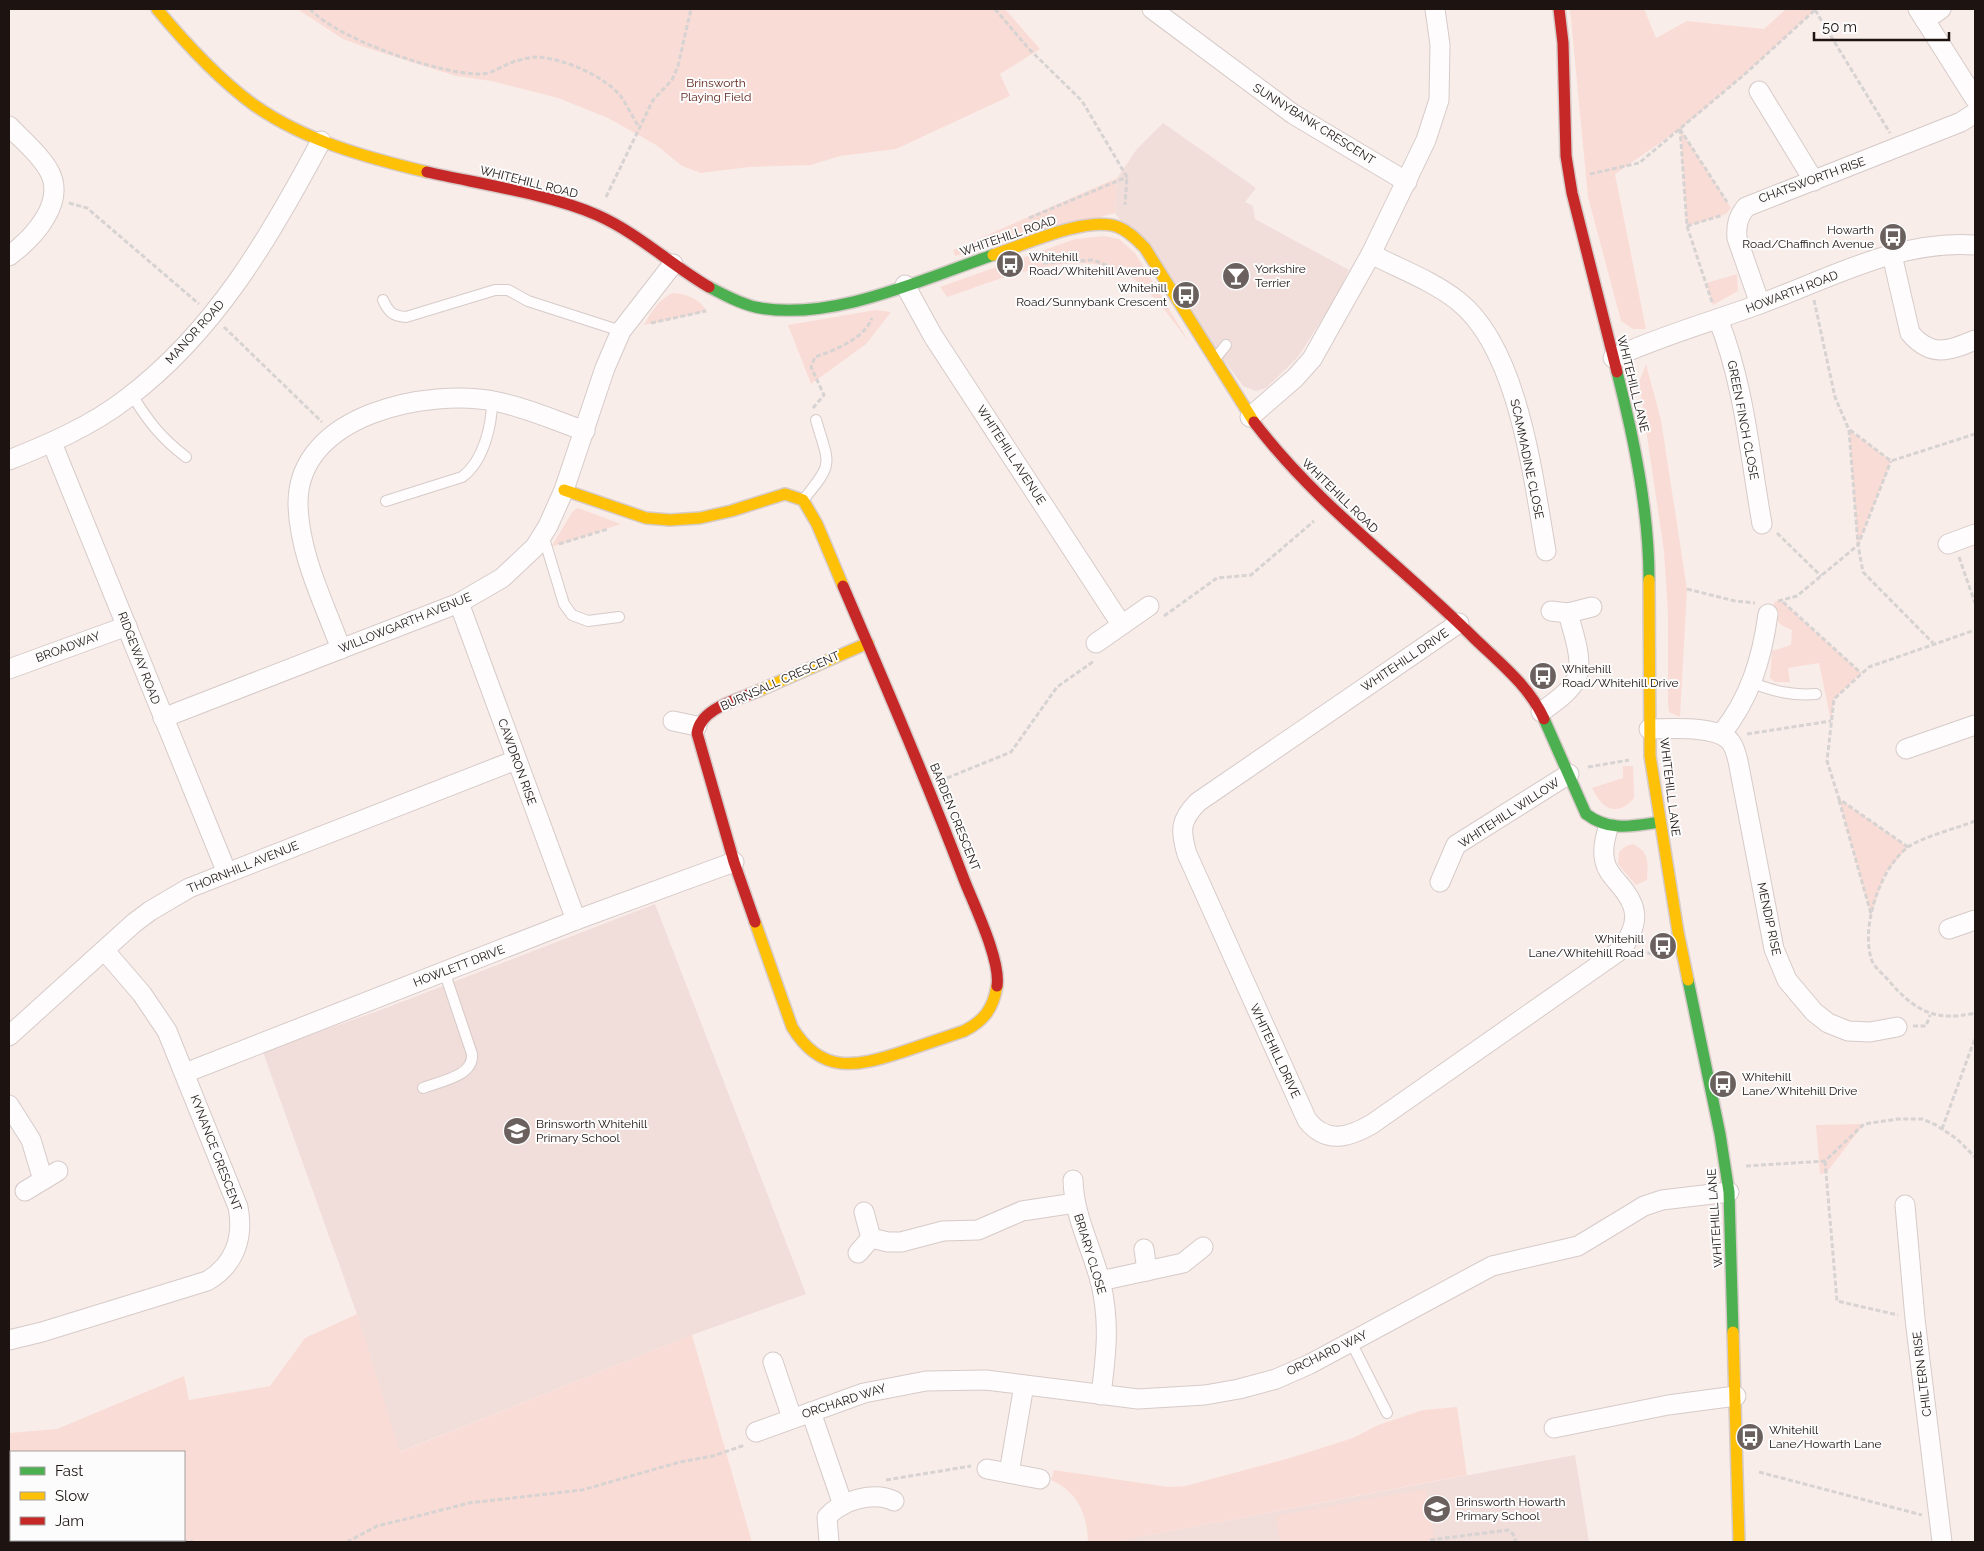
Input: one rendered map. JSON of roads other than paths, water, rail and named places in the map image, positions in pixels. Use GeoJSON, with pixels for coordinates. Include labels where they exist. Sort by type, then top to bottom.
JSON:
{"type":"FeatureCollection","features":[{"type":"Feature","properties":{"kind":"street","name":"WHITEHILL ROAD"},"geometry":{"type":"LineString","coordinates":[[157,9],[205,63],[230,86],[287,125],[321,141],[373,158],[560,202],[598,215],[625,230],[714,291],[736,302],[760,309],[785,311],[837,304],[905,285],[1082,225],[1124,223],[1166,273],[1214,360],[1272,446],[1330,507],[1459,623],[1520,683],[1541,712],[1586,814],[1597,823],[1608,828]]}},
{"type":"Feature","properties":{"kind":"street","name":"SUNNYBANK CRESCENT"},"geometry":{"type":"LineString","coordinates":[[1152,9],[1293,114],[1407,182]]}},
{"type":"Feature","properties":{"kind":"street"},"geometry":{"type":"LineString","coordinates":[[1250,416],[1295,378],[1312,359],[1322,330],[1371,254],[1430,132],[1439,100],[1440,45],[1435,9]]}},
{"type":"Feature","properties":{"kind":"street","name":"WHITEHILL LANE"},"geometry":{"type":"LineString","coordinates":[[1559,9],[1563,43],[1564,132],[1569,177],[1635,451],[1645,515],[1649,566],[1650,756],[1684,964],[1726,1167],[1729,1192],[1739,1542]]}},
{"type":"Feature","properties":{"kind":"street"},"geometry":{"type":"LineString","coordinates":[[1941,9],[1922,14],[1975,99]]}},
{"type":"Feature","properties":{"kind":"street"},"geometry":{"type":"LineString","coordinates":[[1760,90],[1814,181]]}},
{"type":"Feature","properties":{"kind":"street","name":"CHATSWORTH RISE"},"geometry":{"type":"LineString","coordinates":[[1760,304],[1737,238],[1735,212],[1755,201],[1814,181],[1961,122],[1975,113]]}},
{"type":"Feature","properties":{"kind":"street"},"geometry":{"type":"LineString","coordinates":[[9,126],[39,156],[49,171],[52,183],[52,198],[45,219],[35,234],[9,256]]}},
{"type":"Feature","properties":{"kind":"street","name":"MANOR ROAD"},"geometry":{"type":"LineString","coordinates":[[9,460],[52,443],[90,422],[132,395],[174,357],[212,316],[245,273],[288,204],[321,141]]}},
{"type":"Feature","properties":{"kind":"street","name":"HOWARTH ROAD"},"geometry":{"type":"LineString","coordinates":[[1613,358],[1640,346],[1892,256],[1939,246],[1975,245]]}},
{"type":"Feature","properties":{"kind":"street","name":"SCAMMADINE CLOSE"},"geometry":{"type":"LineString","coordinates":[[1371,254],[1443,290],[1472,315],[1485,331],[1504,369],[1514,399],[1526,445],[1546,551]]}},
{"type":"Feature","properties":{"kind":"street"},"geometry":{"type":"LineString","coordinates":[[1892,256],[1910,333],[1917,341],[1926,347],[1951,350],[1975,340]]}},
{"type":"Feature","properties":{"kind":"street","name":"WILLOWGARTH AVENUE"},"geometry":{"type":"LineString","coordinates":[[162,718],[459,603],[502,578],[531,551],[545,542],[605,368],[622,331],[673,264]]}},
{"type":"Feature","properties":{"kind":"street","name":"WHITEHILL AVENUE"},"geometry":{"type":"LineString","coordinates":[[905,285],[934,336],[1121,624]]}},
{"type":"Feature","properties":{"kind":"street","name":"GREEN FINCH CLOSE"},"geometry":{"type":"LineString","coordinates":[[1718,319],[1728,344],[1762,524]]}},
{"type":"Feature","properties":{"kind":"street"},"geometry":{"type":"LineString","coordinates":[[341,649],[305,547],[298,503],[302,476],[311,457],[334,434],[372,413],[399,406],[465,398],[492,401],[523,409],[584,431]]}},
{"type":"Feature","properties":{"kind":"street","name":"RIDGEWAY ROAD"},"geometry":{"type":"LineString","coordinates":[[52,443],[226,873]]}},
{"type":"Feature","properties":{"kind":"street"},"geometry":{"type":"LineString","coordinates":[[564,490],[646,518],[670,520],[700,518],[724,513],[785,494],[803,500]]}},
{"type":"Feature","properties":{"kind":"street","name":"BARDEN CRESCENT"},"geometry":{"type":"LineString","coordinates":[[734,862],[792,1027],[801,1042],[816,1055],[833,1063],[852,1065],[870,1063],[978,1024],[989,1012],[995,997],[998,980],[996,964],[928,786],[817,524],[803,500]]}},
{"type":"Feature","properties":{"kind":"street"},"geometry":{"type":"LineString","coordinates":[[1951,543],[1975,534]]}},
{"type":"Feature","properties":{"kind":"street","name":"CAWDRON RISE"},"geometry":{"type":"LineString","coordinates":[[459,603],[576,920]]}},
{"type":"Feature","properties":{"kind":"street"},"geometry":{"type":"LineString","coordinates":[[1649,729],[1679,729],[1726,738],[1731,722],[1752,683],[1759,665],[1770,605]]}},
{"type":"Feature","properties":{"kind":"street"},"geometry":{"type":"LineString","coordinates":[[1096,643],[1149,606]]}},
{"type":"Feature","properties":{"kind":"street"},"geometry":{"type":"LineString","coordinates":[[1541,712],[1574,684],[1578,673],[1578,661],[1560,612],[1592,606]]}},
{"type":"Feature","properties":{"kind":"street","name":"WHITEHILL DRIVE"},"geometry":{"type":"LineString","coordinates":[[1459,623],[1198,802],[1187,813],[1183,822],[1182,836],[1186,854],[1306,1120],[1315,1130],[1326,1135],[1355,1134],[1622,949],[1631,935],[1635,911],[1630,897],[1610,873],[1605,863],[1603,852],[1608,828]]}},
{"type":"Feature","properties":{"kind":"street","name":"BROADWAY"},"geometry":{"type":"LineString","coordinates":[[9,669],[127,626]]}},
{"type":"Feature","properties":{"kind":"street","name":"BURNSALL CRESCENT"},"geometry":{"type":"LineString","coordinates":[[697,726],[702,718],[714,710],[868,643]]}},
{"type":"Feature","properties":{"kind":"street"},"geometry":{"type":"LineString","coordinates":[[673,720],[697,726],[699,748],[734,862]]}},
{"type":"Feature","properties":{"kind":"street"},"geometry":{"type":"LineString","coordinates":[[1906,749],[1975,725]]}},
{"type":"Feature","properties":{"kind":"street","name":"MENDIP RISE"},"geometry":{"type":"LineString","coordinates":[[1726,738],[1738,761],[1774,948],[1787,980],[1814,1012],[1828,1023],[1848,1031],[1870,1032],[1897,1027]]}},
{"type":"Feature","properties":{"kind":"street","name":"THORNHILL AVENUE"},"geometry":{"type":"LineString","coordinates":[[9,1036],[134,924],[170,898],[226,873],[516,760]]}},
{"type":"Feature","properties":{"kind":"street","name":"WHITEHILL WILLOW"},"geometry":{"type":"LineString","coordinates":[[1440,882],[1456,845],[1569,774]]}},
{"type":"Feature","properties":{"kind":"street"},"geometry":{"type":"LineString","coordinates":[[1608,828],[1660,822]]}},
{"type":"Feature","properties":{"kind":"street","name":"HOWLETT DRIVE"},"geometry":{"type":"LineString","coordinates":[[185,1073],[576,920],[734,862]]}},
{"type":"Feature","properties":{"kind":"street"},"geometry":{"type":"LineString","coordinates":[[1949,929],[1975,920]]}},
{"type":"Feature","properties":{"kind":"street","name":"KYNANCE CRESCENT"},"geometry":{"type":"LineString","coordinates":[[9,1340],[42,1332],[207,1281],[225,1268],[237,1247],[240,1234],[238,1207],[167,1030],[156,1012],[105,951]]}},
{"type":"Feature","properties":{"kind":"street"},"geometry":{"type":"LineString","coordinates":[[9,1105],[51,1176],[25,1191]]}},
{"type":"Feature","properties":{"kind":"street","name":"BRIARY CLOSE"},"geometry":{"type":"LineString","coordinates":[[1073,1180],[1075,1203],[1100,1282],[1108,1330],[1101,1395]]}},
{"type":"Feature","properties":{"kind":"street","name":"ORCHARD WAY"},"geometry":{"type":"LineString","coordinates":[[756,1432],[864,1393],[926,1381],[986,1380],[1138,1399],[1205,1395],[1240,1388],[1276,1379],[1310,1364],[1492,1266],[1578,1246],[1644,1206],[1662,1200],[1729,1192]]}},
{"type":"Feature","properties":{"kind":"street","name":"BRIARY CLOSE"},"geometry":{"type":"LineString","coordinates":[[871,1238],[888,1242],[901,1242],[943,1231],[978,1230],[1022,1211],[1075,1203]]}},
{"type":"Feature","properties":{"kind":"street","name":"CHILTERN RISE"},"geometry":{"type":"LineString","coordinates":[[1905,1205],[1915,1320],[1942,1542]]}},
{"type":"Feature","properties":{"kind":"street"},"geometry":{"type":"LineString","coordinates":[[858,1252],[871,1238],[864,1212]]}},
{"type":"Feature","properties":{"kind":"street"},"geometry":{"type":"LineString","coordinates":[[1100,1282],[1183,1263],[1203,1247]]}},
{"type":"Feature","properties":{"kind":"street"},"geometry":{"type":"LineString","coordinates":[[1144,1249],[1147,1271]]}},
{"type":"Feature","properties":{"kind":"street"},"geometry":{"type":"LineString","coordinates":[[773,1362],[792,1418]]}},
{"type":"Feature","properties":{"kind":"street"},"geometry":{"type":"LineString","coordinates":[[1009,1473],[1024,1385]]}},
{"type":"Feature","properties":{"kind":"street"},"geometry":{"type":"LineString","coordinates":[[1554,1428],[1668,1405],[1736,1396]]}},
{"type":"Feature","properties":{"kind":"street"},"geometry":{"type":"LineString","coordinates":[[811,1412],[843,1505]]}},
{"type":"Feature","properties":{"kind":"street"},"geometry":{"type":"LineString","coordinates":[[987,1469],[1040,1479]]}},
{"type":"Feature","properties":{"kind":"street"},"geometry":{"type":"LineString","coordinates":[[828,1542],[828,1517],[833,1510],[873,1496],[886,1496],[894,1501]]}},
{"type":"Feature","properties":{"kind":"lane"},"geometry":{"type":"LineString","coordinates":[[383,300],[388,311],[394,316],[406,317],[495,290],[508,290],[528,301],[622,331]]}},
{"type":"Feature","properties":{"kind":"lane"},"geometry":{"type":"LineString","coordinates":[[1214,360],[1226,345]]}},
{"type":"Feature","properties":{"kind":"lane"},"geometry":{"type":"LineString","coordinates":[[132,395],[150,424],[164,440],[186,457]]}},
{"type":"Feature","properties":{"kind":"lane"},"geometry":{"type":"LineString","coordinates":[[386,501],[462,478],[470,472],[489,429],[492,401]]}},
{"type":"Feature","properties":{"kind":"lane"},"geometry":{"type":"LineString","coordinates":[[803,500],[826,470],[827,460],[816,420]]}},
{"type":"Feature","properties":{"kind":"lane"},"geometry":{"type":"LineString","coordinates":[[545,542],[564,604],[572,615],[588,621],[619,617]]}},
{"type":"Feature","properties":{"kind":"lane"},"geometry":{"type":"LineString","coordinates":[[1752,683],[1795,696],[1816,694]]}},
{"type":"Feature","properties":{"kind":"lane"},"geometry":{"type":"LineString","coordinates":[[423,1088],[468,1071],[473,1062],[444,971]]}},
{"type":"Feature","properties":{"kind":"lane"},"geometry":{"type":"LineString","coordinates":[[1351,1342],[1387,1413]]}},
{"type":"Feature","properties":{"kind":"place","name":"Howarth Road/Chaffinch Avenue"},"geometry":{"type":"Point","coordinates":[1893,237]}},
{"type":"Feature","properties":{"kind":"place","name":"Whitehill Road/Whitehill Avenue"},"geometry":{"type":"Point","coordinates":[1010,264]}},
{"type":"Feature","properties":{"kind":"place","name":"Yorkshire Terrier"},"geometry":{"type":"Point","coordinates":[1236,276]}},
{"type":"Feature","properties":{"kind":"place","name":"Whitehill Road/Sunnybank Crescent"},"geometry":{"type":"Point","coordinates":[1186,295]}},
{"type":"Feature","properties":{"kind":"place","name":"Whitehill Road/Whitehill Drive"},"geometry":{"type":"Point","coordinates":[1543,676]}},
{"type":"Feature","properties":{"kind":"place","name":"Whitehill Lane/Whitehill Road"},"geometry":{"type":"Point","coordinates":[1663,946]}},
{"type":"Feature","properties":{"kind":"place","name":"Whitehill Lane/Whitehill Drive"},"geometry":{"type":"Point","coordinates":[1723,1084]}},
{"type":"Feature","properties":{"kind":"place","name":"Brinsworth Whitehill Primary School"},"geometry":{"type":"Point","coordinates":[517,1131]}},
{"type":"Feature","properties":{"kind":"place","name":"Whitehill Lane/Howarth Lane"},"geometry":{"type":"Point","coordinates":[1750,1437]}},
{"type":"Feature","properties":{"kind":"place","name":"Brinsworth Howarth Primary School"},"geometry":{"type":"Point","coordinates":[1437,1509]}},
{"type":"Feature","properties":{"kind":"park label","name":"Brinsworth Playing Field"},"geometry":{"type":"Point","coordinates":[716,90]}}]}
